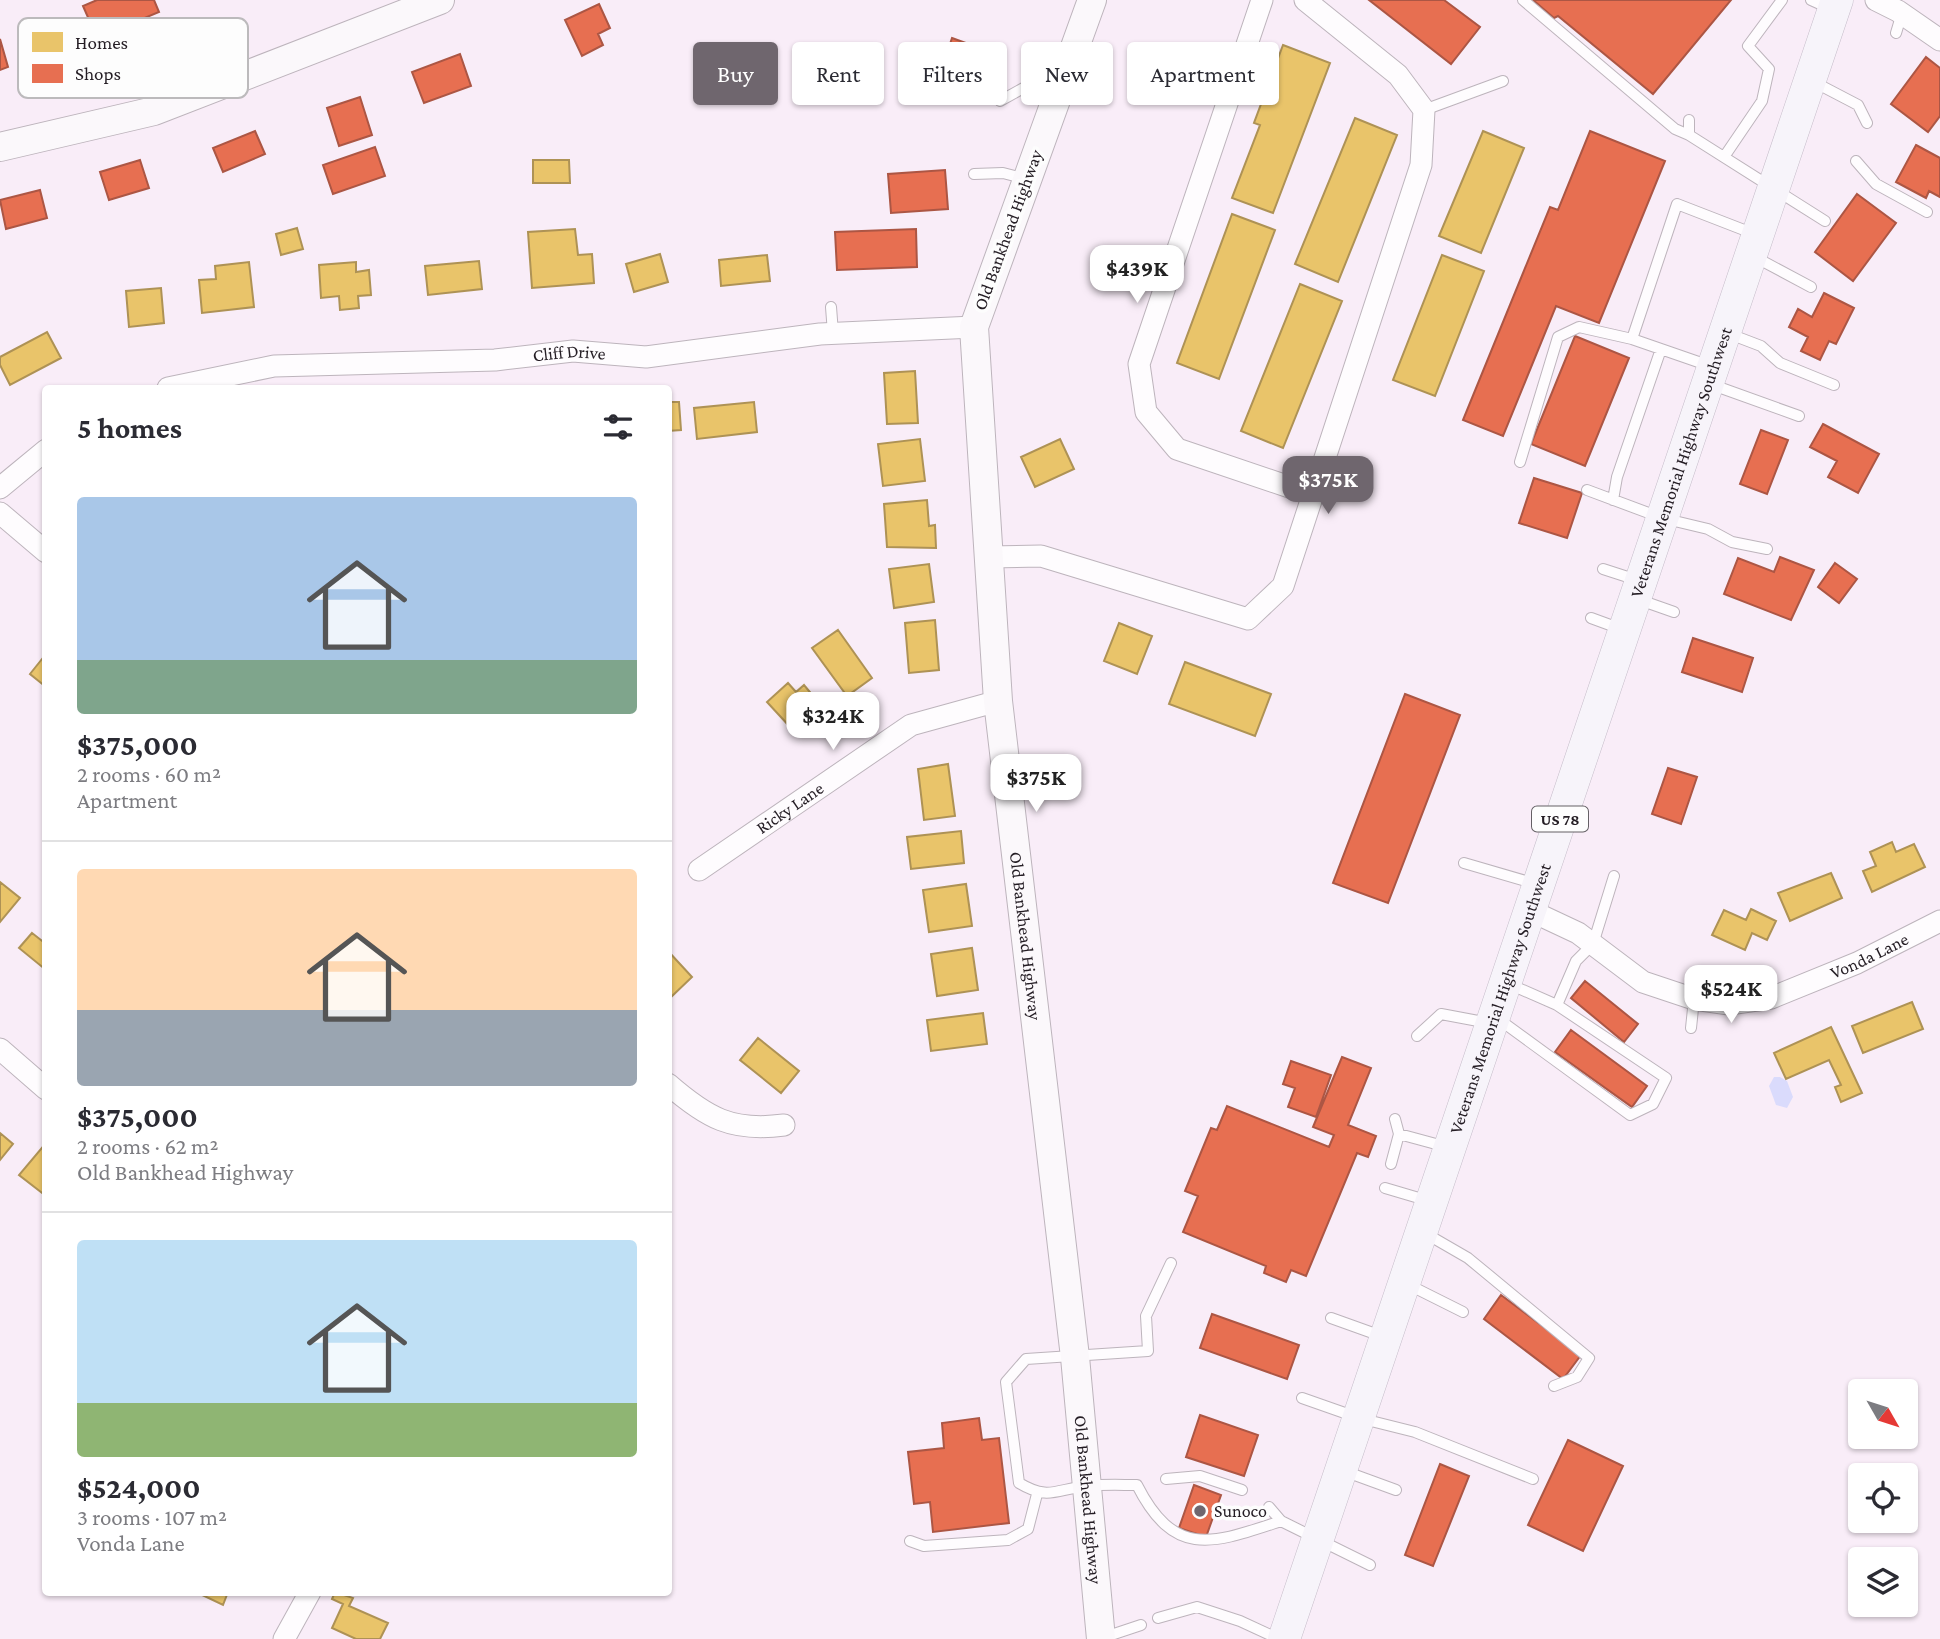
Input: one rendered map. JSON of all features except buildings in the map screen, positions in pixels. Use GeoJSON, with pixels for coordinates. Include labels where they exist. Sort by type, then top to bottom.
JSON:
{"type":"FeatureCollection","features":[{"type":"Feature","properties":{"kind":"main road","name":"Veterans Memorial Highway Southwest"},"geometry":{"type":"LineString","coordinates":[[1284,1639],[1810,80],[1827,3]]}},
{"type":"Feature","properties":{"kind":"street"},"geometry":{"type":"LineString","coordinates":[[248,75],[440,0]]}},
{"type":"Feature","properties":{"kind":"street","name":"Old Bankhead Highway"},"geometry":{"type":"LineString","coordinates":[[1077,42],[1092,0]]}},
{"type":"Feature","properties":{"kind":"street"},"geometry":{"type":"LineString","coordinates":[[1262,0],[1139,364],[1146,412],[1177,449],[1313,495]]}},
{"type":"Feature","properties":{"kind":"street"},"geometry":{"type":"LineString","coordinates":[[988,557],[1041,556],[1248,619],[1283,586],[1421,165],[1423,110],[1398,75],[1305,0]]}},
{"type":"Feature","properties":{"kind":"street"},"geometry":{"type":"LineString","coordinates":[[1876,0],[1899,23],[1940,40]]}},
{"type":"Feature","properties":{"kind":"street"},"geometry":{"type":"LineString","coordinates":[[0,147],[154,111],[187,98]]}},
{"type":"Feature","properties":{"kind":"street","name":"Old Bankhead Highway"},"geometry":{"type":"LineString","coordinates":[[1054,105],[974,327],[998,701],[1075,1357],[1100,1639]]}},
{"type":"Feature","properties":{"kind":"street","name":"Cliff Drive"},"geometry":{"type":"LineString","coordinates":[[182,385],[274,366],[495,360],[573,351],[646,357],[833,333],[974,327]]}},
{"type":"Feature","properties":{"kind":"street"},"geometry":{"type":"LineString","coordinates":[[0,488],[42,453]]}},
{"type":"Feature","properties":{"kind":"street"},"geometry":{"type":"LineString","coordinates":[[0,513],[42,549]]}},
{"type":"Feature","properties":{"kind":"street","name":"Ricky Lane"},"geometry":{"type":"LineString","coordinates":[[699,870],[911,725],[998,701]]}},
{"type":"Feature","properties":{"kind":"street","name":"Vonda Lane"},"geometry":{"type":"LineString","coordinates":[[1534,897],[1643,982],[1694,999],[1729,1004],[1771,998],[1857,963],[1940,920]]}},
{"type":"Feature","properties":{"kind":"street"},"geometry":{"type":"LineString","coordinates":[[0,1049],[42,1086]]}},
{"type":"Feature","properties":{"kind":"street"},"geometry":{"type":"LineString","coordinates":[[672,1088],[696,1109],[731,1125],[755,1129],[784,1125]]}},
{"type":"Feature","properties":{"kind":"street"},"geometry":{"type":"LineString","coordinates":[[284,1639],[308,1596]]}},
{"type":"Feature","properties":{"kind":"lane"},"geometry":{"type":"LineString","coordinates":[[1522,0],[1675,129],[1689,135],[1825,221]]}},
{"type":"Feature","properties":{"kind":"lane"},"geometry":{"type":"LineString","coordinates":[[1724,157],[1762,101],[1769,69],[1748,46],[1782,0]]}},
{"type":"Feature","properties":{"kind":"lane"},"geometry":{"type":"LineString","coordinates":[[1423,110],[1503,80]]}},
{"type":"Feature","properties":{"kind":"lane"},"geometry":{"type":"LineString","coordinates":[[1810,80],[1858,105],[1867,123]]}},
{"type":"Feature","properties":{"kind":"lane"},"geometry":{"type":"LineString","coordinates":[[1689,120],[1689,135]]}},
{"type":"Feature","properties":{"kind":"lane"},"geometry":{"type":"LineString","coordinates":[[1856,161],[1876,184],[1927,212]]}},
{"type":"Feature","properties":{"kind":"lane"},"geometry":{"type":"LineString","coordinates":[[974,174],[1003,173],[1027,179]]}},
{"type":"Feature","properties":{"kind":"lane"},"geometry":{"type":"LineString","coordinates":[[1632,339],[1676,204],[1754,245],[1811,287]]}},
{"type":"Feature","properties":{"kind":"lane"},"geometry":{"type":"LineString","coordinates":[[831,307],[833,333]]}},
{"type":"Feature","properties":{"kind":"lane"},"geometry":{"type":"LineString","coordinates":[[1520,462],[1558,337],[1579,327],[1632,339],[1661,349],[1799,416]]}},
{"type":"Feature","properties":{"kind":"lane"},"geometry":{"type":"LineString","coordinates":[[1725,332],[1761,346],[1780,363],[1834,385]]}},
{"type":"Feature","properties":{"kind":"lane"},"geometry":{"type":"LineString","coordinates":[[1613,500],[1617,477],[1661,349]]}},
{"type":"Feature","properties":{"kind":"lane"},"geometry":{"type":"LineString","coordinates":[[1587,489],[1662,518],[1708,529],[1732,542],[1767,549]]}},
{"type":"Feature","properties":{"kind":"lane"},"geometry":{"type":"LineString","coordinates":[[1603,569],[1674,612]]}},
{"type":"Feature","properties":{"kind":"lane"},"geometry":{"type":"LineString","coordinates":[[1591,618],[1624,630]]}},
{"type":"Feature","properties":{"kind":"lane"},"geometry":{"type":"LineString","coordinates":[[1464,863],[1534,897]]}},
{"type":"Feature","properties":{"kind":"lane"},"geometry":{"type":"LineString","coordinates":[[1557,1005],[1576,961],[1593,944],[1614,876]]}},
{"type":"Feature","properties":{"kind":"lane"},"geometry":{"type":"LineString","coordinates":[[1417,1036],[1441,1014],[1493,1020],[1630,1115],[1653,1104],[1666,1078],[1557,1005],[1505,982]]}},
{"type":"Feature","properties":{"kind":"lane"},"geometry":{"type":"LineString","coordinates":[[1691,1028],[1694,999]]}},
{"type":"Feature","properties":{"kind":"lane"},"geometry":{"type":"LineString","coordinates":[[1391,1164],[1399,1134],[1395,1119]]}},
{"type":"Feature","properties":{"kind":"lane"},"geometry":{"type":"LineString","coordinates":[[1399,1134],[1450,1148]]}},
{"type":"Feature","properties":{"kind":"lane"},"geometry":{"type":"LineString","coordinates":[[1385,1188],[1432,1202]]}},
{"type":"Feature","properties":{"kind":"lane"},"geometry":{"type":"LineString","coordinates":[[1422,1231],[1468,1258],[1589,1358],[1577,1377],[1554,1386]]}},
{"type":"Feature","properties":{"kind":"lane"},"geometry":{"type":"LineString","coordinates":[[1171,1263],[1146,1316],[1148,1351],[1027,1359],[1006,1382],[1019,1483],[1037,1494],[1055,1494],[1086,1486],[1137,1485],[1149,1510],[1175,1533],[1208,1542],[1281,1521]]}},
{"type":"Feature","properties":{"kind":"lane"},"geometry":{"type":"LineString","coordinates":[[1405,1282],[1463,1312]]}},
{"type":"Feature","properties":{"kind":"lane"},"geometry":{"type":"LineString","coordinates":[[1331,1318],[1386,1337]]}},
{"type":"Feature","properties":{"kind":"lane"},"geometry":{"type":"LineString","coordinates":[[1302,1398],[1359,1418],[1415,1432],[1533,1479]]}},
{"type":"Feature","properties":{"kind":"lane"},"geometry":{"type":"LineString","coordinates":[[1341,1470],[1396,1490]]}},
{"type":"Feature","properties":{"kind":"lane"},"geometry":{"type":"LineString","coordinates":[[1166,1479],[1200,1476],[1242,1490]]}},
{"type":"Feature","properties":{"kind":"lane"},"geometry":{"type":"LineString","coordinates":[[910,1541],[925,1546],[1008,1540],[1028,1529],[1037,1494]]}},
{"type":"Feature","properties":{"kind":"lane"},"geometry":{"type":"LineString","coordinates":[[1269,1507],[1281,1521],[1370,1565]]}},
{"type":"Feature","properties":{"kind":"lane"},"geometry":{"type":"LineString","coordinates":[[1158,1618],[1197,1607],[1240,1621],[1279,1639]]}},
{"type":"Feature","properties":{"kind":"lane"},"geometry":{"type":"LineString","coordinates":[[1100,1639],[1142,1625]]}},
{"type":"Feature","properties":{"kind":"water"},"geometry":{"type":"Polygon","coordinates":[[[1774,1077],[1787,1081],[1793,1097],[1787,1108],[1776,1105],[1769,1086],[1774,1077]]]}},
{"type":"Feature","properties":{"kind":"place","name":"Sunoco"},"geometry":{"type":"Point","coordinates":[1200,1511]}}]}
